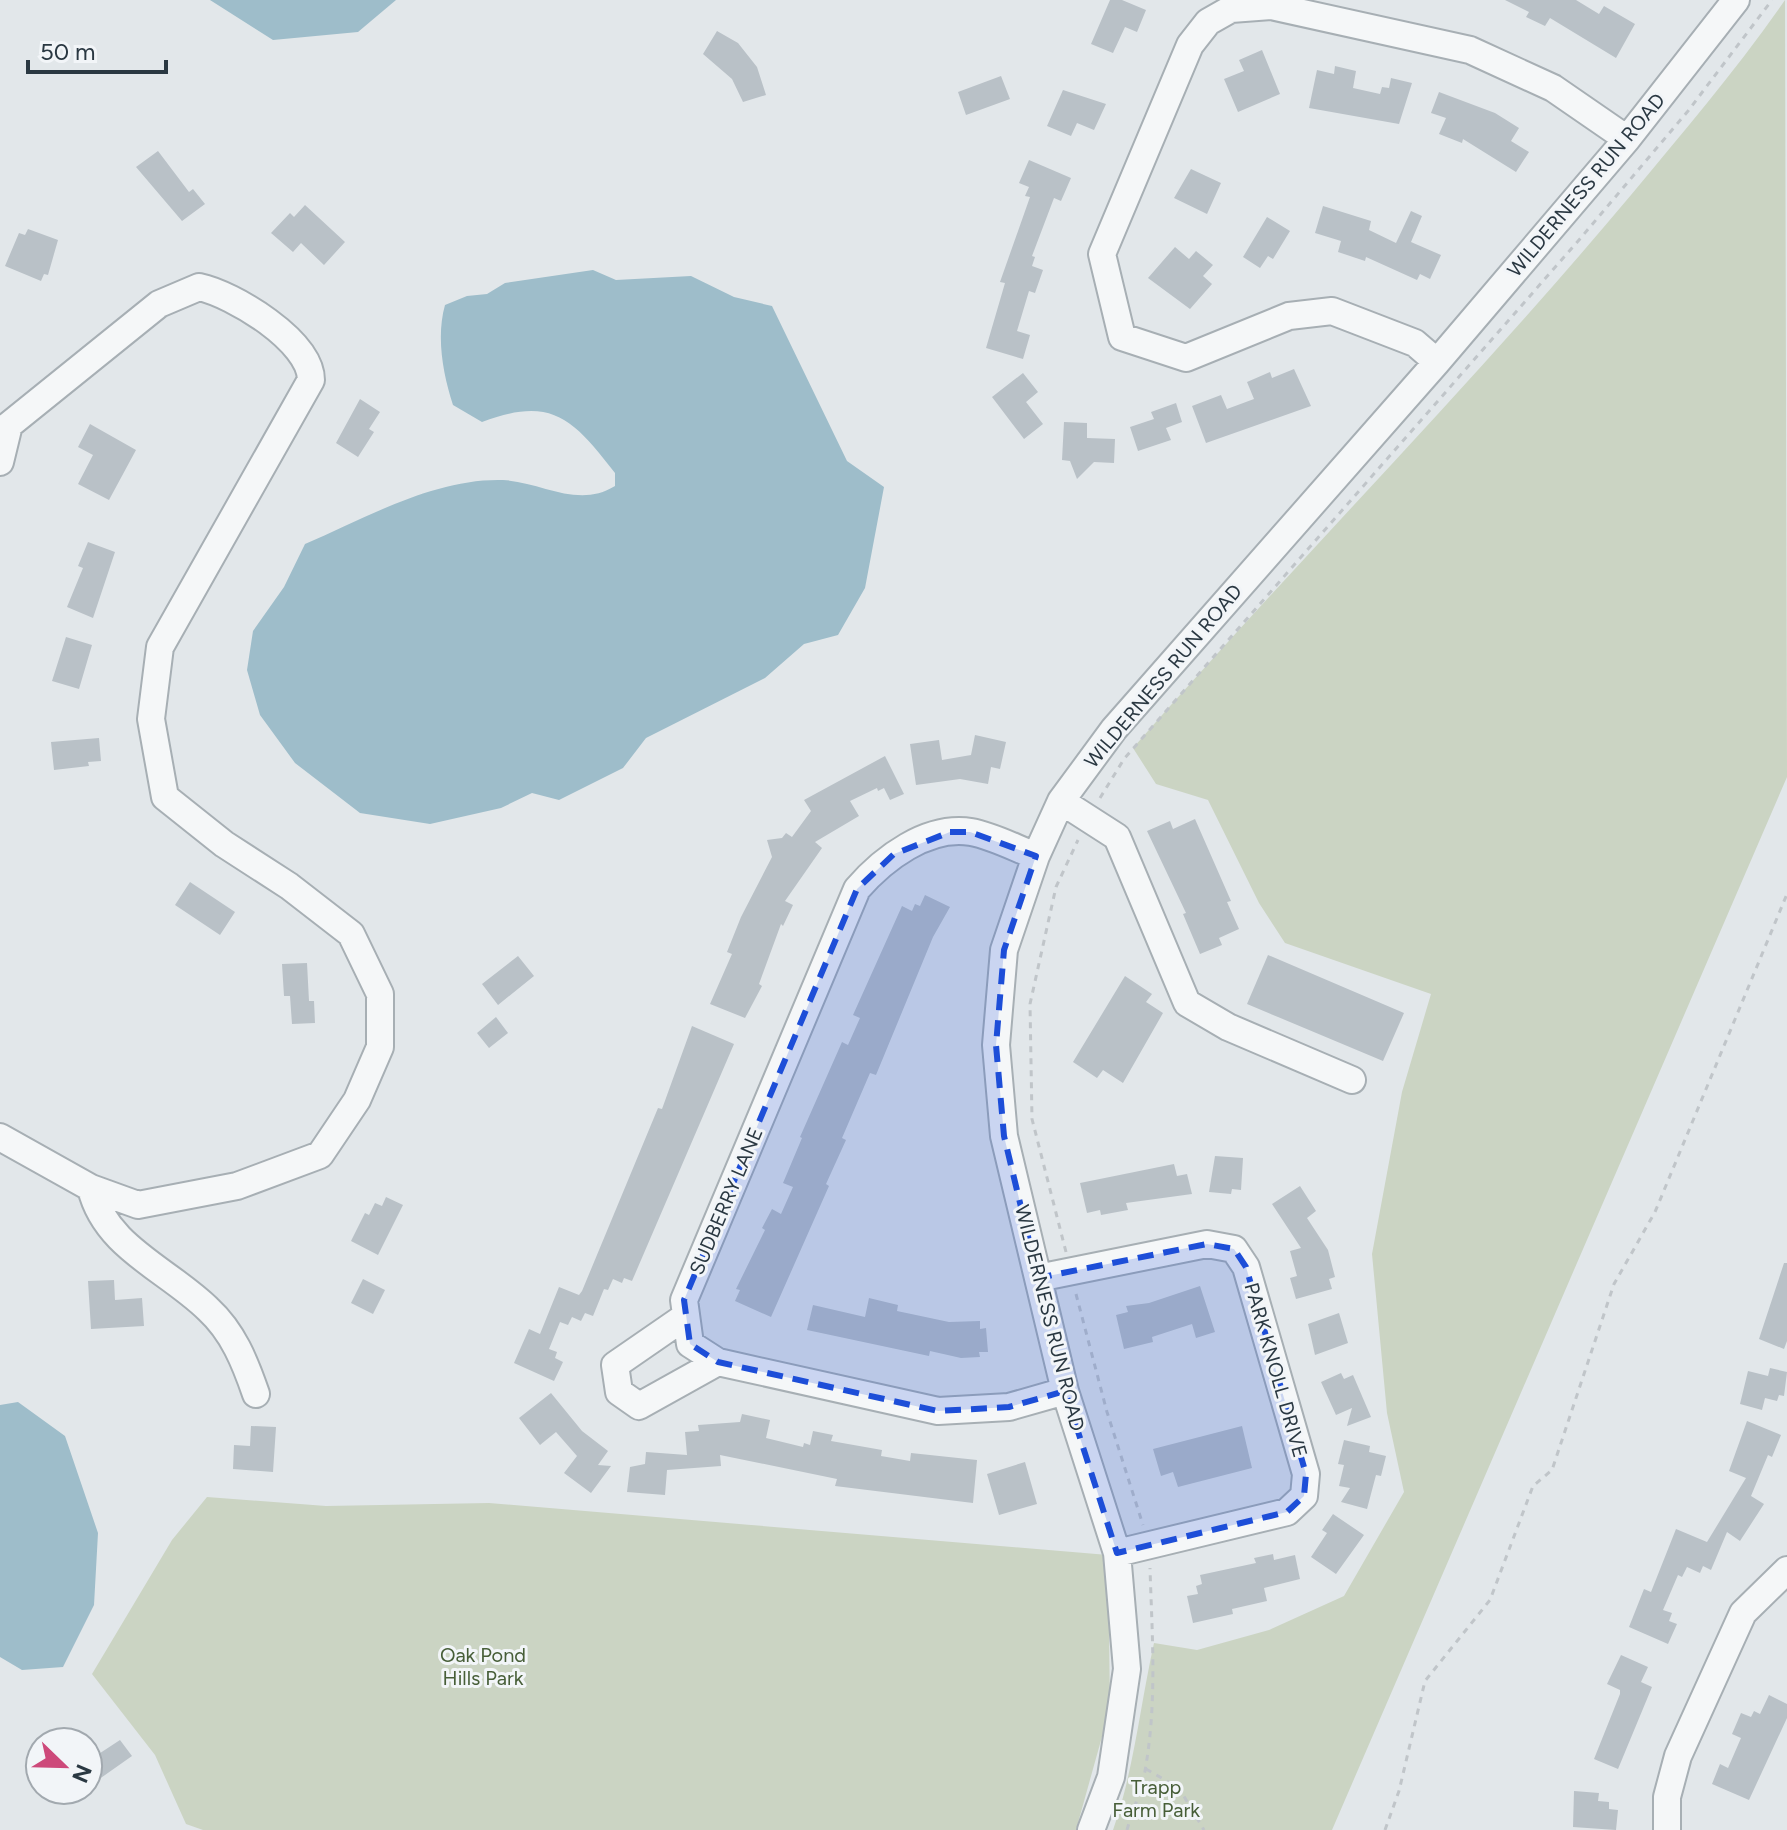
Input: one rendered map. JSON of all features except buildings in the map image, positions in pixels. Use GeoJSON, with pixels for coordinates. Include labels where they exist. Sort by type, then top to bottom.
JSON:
{"type":"FeatureCollection","features":[{"type":"Feature","properties":{"kind":"street","name":"WILDERNESS RUN ROAD"},"geometry":{"type":"LineString","coordinates":[[1091,1830],[1111,1777],[1127,1669],[1117,1553],[1065,1391],[1004,1136],[996,1045],[1004,950],[1036,856],[1061,801],[1114,729],[1437,362],[1627,139],[1736,0]]}},
{"type":"Feature","properties":{"kind":"street"},"geometry":{"type":"LineString","coordinates":[[1437,362],[1415,343],[1332,311],[1289,316],[1186,358],[1122,337],[1102,254],[1190,45],[1208,22],[1231,9],[1271,6],[1470,50],[1553,88],[1627,139]]}},
{"type":"Feature","properties":{"kind":"street"},"geometry":{"type":"LineString","coordinates":[[0,462],[5,422],[159,304],[199,287],[236,299],[297,348],[311,369],[311,380],[160,647],[151,719],[165,797],[224,844],[289,886],[351,934],[380,994],[380,1047],[357,1100],[320,1155],[237,1186],[138,1205],[91,1188],[0,1137]]}},
{"type":"Feature","properties":{"kind":"street"},"geometry":{"type":"LineString","coordinates":[[1061,801],[1117,837],[1187,1003],[1228,1027],[1352,1080]]}},
{"type":"Feature","properties":{"kind":"street","name":"SUDBERRY LANE"},"geometry":{"type":"LineString","coordinates":[[686,1316],[684,1300],[857,889],[877,865],[894,854],[950,832],[970,832],[1036,856]]}},
{"type":"Feature","properties":{"kind":"street"},"geometry":{"type":"LineString","coordinates":[[91,1188],[96,1208],[121,1241],[210,1310],[232,1337],[256,1394]]}},
{"type":"Feature","properties":{"kind":"street","name":"PARK KNOLL DRIVE"},"geometry":{"type":"LineString","coordinates":[[1038,1278],[1207,1244],[1234,1249],[1246,1267],[1306,1474],[1304,1496],[1287,1512],[1117,1553]]}},
{"type":"Feature","properties":{"kind":"street"},"geometry":{"type":"LineString","coordinates":[[718,1362],[639,1406],[619,1392],[615,1365],[686,1316],[690,1344],[718,1362],[938,1411],[1009,1407],[1065,1391]]}},
{"type":"Feature","properties":{"kind":"street"},"geometry":{"type":"LineString","coordinates":[[1667,1830],[1667,1797],[1678,1756],[1743,1613],[1787,1570]]}},
{"type":"Feature","properties":{"kind":"path"},"geometry":{"type":"LineString","coordinates":[[1127,1830],[1146,1769],[1155,1662],[1149,1545],[1107,1412],[1032,1119],[1030,1004],[1056,887],[1087,818],[1124,759],[1599,217],[1688,111],[1772,0]]}},
{"type":"Feature","properties":{"kind":"path"},"geometry":{"type":"LineString","coordinates":[[1385,1830],[1399,1791],[1425,1681],[1490,1600],[1533,1486],[1552,1470],[1614,1284],[1655,1212],[1787,894]]}},
{"type":"Feature","properties":{"kind":"path"},"geometry":{"type":"LineString","coordinates":[[1146,1769],[1179,1788],[1204,1830]]}},
{"type":"Feature","properties":{"kind":"highlighted area"},"geometry":{"type":"Polygon","coordinates":[[[950,832],[970,832],[1036,856],[1004,950],[996,1045],[1004,1136],[1038,1278],[1207,1244],[1234,1249],[1246,1267],[1306,1474],[1304,1496],[1287,1512],[1117,1553],[1065,1391],[1009,1407],[938,1411],[718,1362],[690,1344],[684,1300],[857,889],[894,854],[950,832]]]}},
{"type":"Feature","properties":{"kind":"green space","name":"Trapp Farm Park"},"geometry":{"type":"Polygon","coordinates":[[[1785,0],[1787,777],[1332,1830],[1113,1830],[1132,1761],[1154,1643],[1197,1650],[1269,1630],[1344,1596],[1404,1492],[1387,1413],[1372,1254],[1402,1092],[1431,994],[1285,943],[1259,903],[1208,800],[1156,784],[1133,748],[1571,266],[1710,99],[1785,0]]]}},
{"type":"Feature","properties":{"kind":"green space","name":"Oak Pond Hills Park"},"geometry":{"type":"Polygon","coordinates":[[[207,1497],[326,1506],[489,1503],[1108,1555],[1110,1708],[1076,1830],[203,1830],[186,1824],[155,1755],[92,1674],[172,1540],[207,1497]]]}},
{"type":"Feature","properties":{"kind":"water"},"geometry":{"type":"Polygon","coordinates":[[[210,0],[396,0],[358,32],[273,40],[210,0]]]}},
{"type":"Feature","properties":{"kind":"water"},"geometry":{"type":"Polygon","coordinates":[[[593,270],[616,280],[691,276],[734,297],[772,306],[847,461],[884,487],[865,588],[838,635],[804,644],[765,678],[646,738],[623,768],[559,800],[532,793],[501,808],[430,824],[360,813],[295,763],[260,715],[247,670],[253,631],[284,587],[305,544],[401,502],[477,481],[517,482],[574,495],[601,492],[615,486],[615,473],[600,454],[586,438],[559,417],[526,411],[482,422],[453,405],[442,355],[441,330],[445,305],[467,296],[487,294],[505,283],[593,270]]]}},
{"type":"Feature","properties":{"kind":"water"},"geometry":{"type":"Polygon","coordinates":[[[18,1402],[65,1436],[98,1533],[94,1605],[63,1667],[22,1670],[0,1657],[0,1405],[18,1402]]]}}]}
